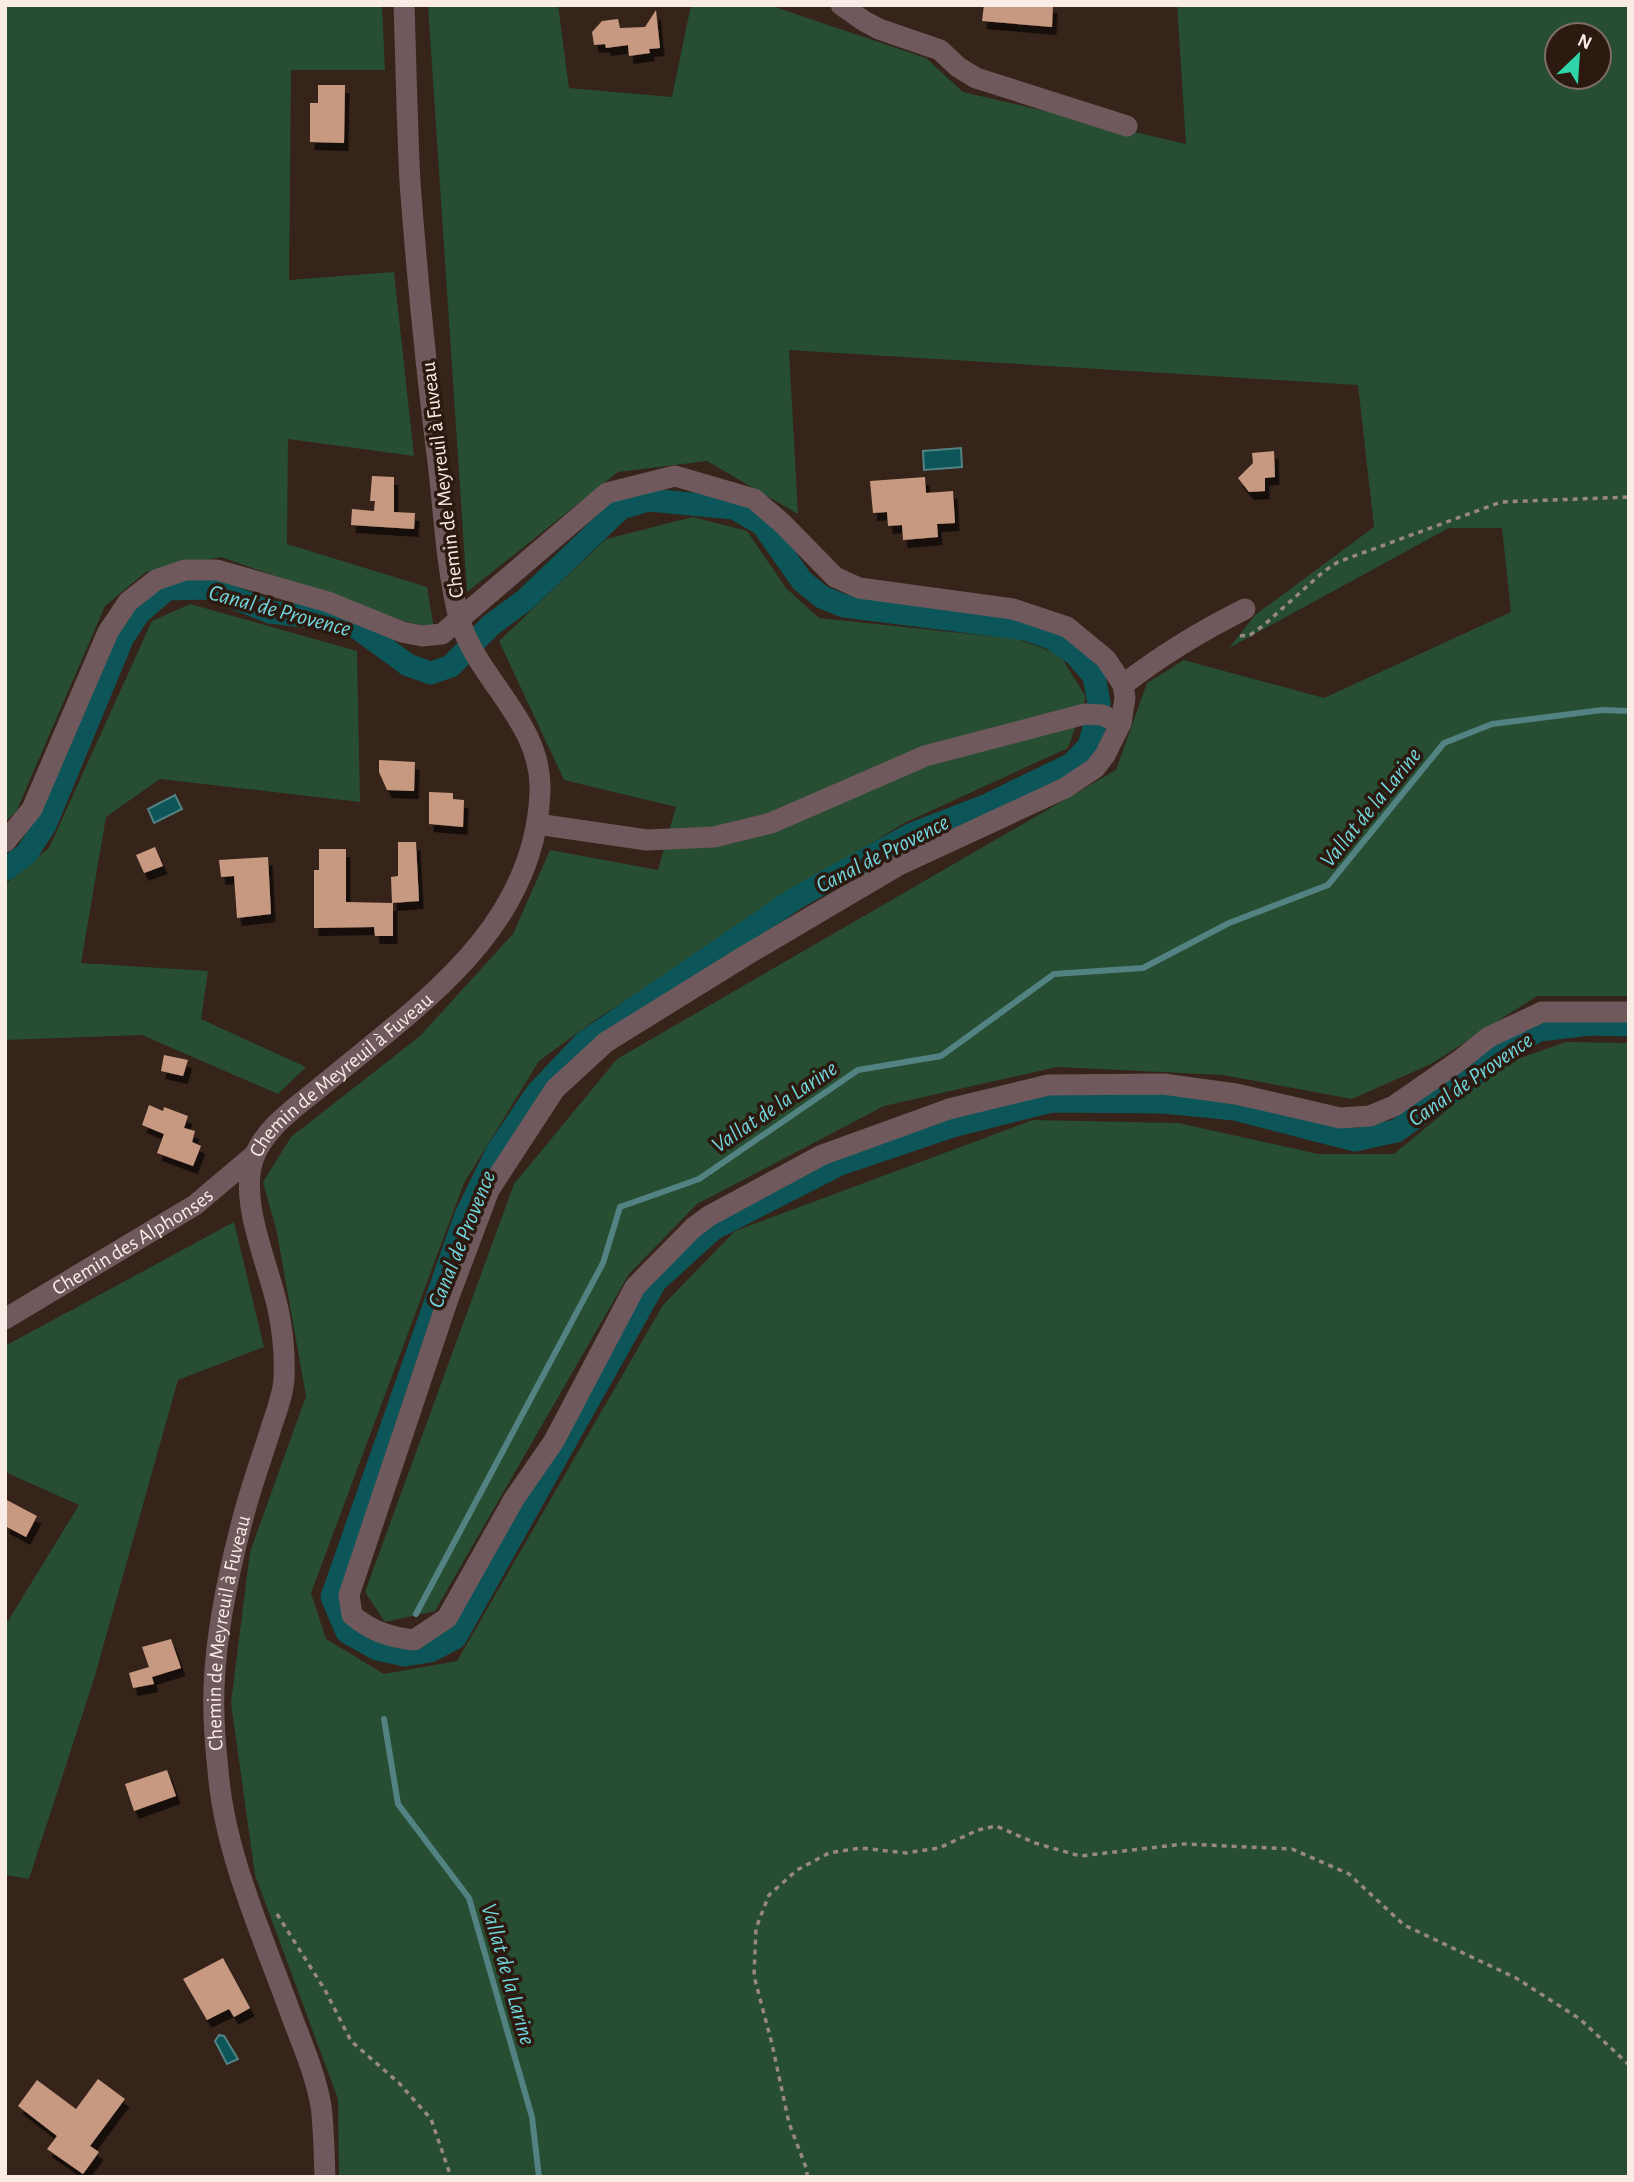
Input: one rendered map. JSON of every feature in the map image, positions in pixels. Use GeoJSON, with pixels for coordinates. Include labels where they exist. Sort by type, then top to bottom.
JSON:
{"type":"FeatureCollection","features":[{"type":"Feature","properties":{"kind":"street","name":"Chemin de Meyreuil à Fuveau"},"geometry":{"type":"LineString","coordinates":[[326,2177],[321,2107],[311,2069],[237,1864],[218,1775],[214,1687],[224,1598],[244,1512],[284,1388],[284,1349],[278,1311],[252,1210],[249,1181],[253,1156],[268,1133],[423,1002],[457,971],[487,937],[510,902],[527,863],[537,824],[541,786],[535,750],[459,621],[448,558],[431,408],[410,181],[404,5]]}},
{"type":"Feature","properties":{"kind":"street"},"geometry":{"type":"LineString","coordinates":[[841,5],[879,29],[940,50],[958,67],[976,78],[1128,126]]}},
{"type":"Feature","properties":{"kind":"street"},"geometry":{"type":"LineString","coordinates":[[5,842],[32,808],[108,632],[128,603],[156,580],[185,570],[217,570],[328,602],[402,632],[422,636],[442,635],[607,493],[675,476],[754,499],[783,524],[835,577],[859,588],[1013,609],[1067,627],[1106,659],[1123,685],[1125,698],[1103,717],[925,756],[771,823],[714,837],[647,841],[537,824]]}},
{"type":"Feature","properties":{"kind":"street"},"geometry":{"type":"LineString","coordinates":[[1123,685],[1192,638],[1245,609]]}},
{"type":"Feature","properties":{"kind":"street"},"geometry":{"type":"LineString","coordinates":[[1103,717],[1105,755],[1095,768],[1065,788],[899,865],[748,954],[606,1042],[555,1089],[489,1190],[448,1299],[349,1595],[352,1615],[366,1626],[391,1637],[414,1640],[447,1618],[514,1499],[554,1441],[635,1287],[693,1228],[709,1216],[822,1155],[949,1109],[1048,1085],[1163,1084],[1236,1094],[1340,1118],[1370,1116],[1394,1106],[1489,1037],[1542,1012],[1629,1012]]}},
{"type":"Feature","properties":{"kind":"street","name":"Chemin des Alphonses"},"geometry":{"type":"LineString","coordinates":[[5,1319],[195,1205],[253,1156]]}},
{"type":"Feature","properties":{"kind":"path"},"geometry":{"type":"LineString","coordinates":[[1238,636],[1250,635],[1264,625],[1323,572],[1338,562],[1501,502],[1629,497]]}},
{"type":"Feature","properties":{"kind":"path"},"geometry":{"type":"LineString","coordinates":[[807,2177],[807,2170],[789,2123],[754,1976],[756,1928],[769,1895],[797,1870],[829,1853],[861,1848],[906,1853],[939,1847],[978,1830],[996,1826],[1035,1843],[1080,1856],[1184,1844],[1292,1849],[1349,1874],[1404,1925],[1527,1984],[1580,2019],[1629,2065]]}},
{"type":"Feature","properties":{"kind":"path"},"geometry":{"type":"LineString","coordinates":[[276,1912],[325,1990],[351,2041],[399,2082],[431,2119],[451,2177]]}},
{"type":"Feature","properties":{"kind":"green space"},"geometry":{"type":"Polygon","coordinates":[[[5,5],[382,5],[385,70],[291,70],[289,280],[394,272],[414,456],[288,439],[287,544],[427,587],[434,628],[406,622],[221,557],[146,572],[105,606],[16,812],[5,822],[5,5]]]}},
{"type":"Feature","properties":{"kind":"green space"},"geometry":{"type":"Polygon","coordinates":[[[428,5],[558,5],[569,88],[672,97],[691,5],[769,5],[926,58],[963,92],[1186,144],[1177,5],[1629,5],[1629,996],[1537,996],[1431,1064],[1352,1099],[1223,1075],[1057,1067],[884,1106],[697,1204],[629,1274],[435,1611],[385,1622],[365,1592],[514,1184],[617,1059],[1116,770],[1147,683],[1184,660],[1324,698],[1511,612],[1502,528],[1449,528],[1229,648],[1255,615],[1374,527],[1358,385],[789,350],[798,514],[707,461],[618,472],[467,592],[428,5]]]}},
{"type":"Feature","properties":{"kind":"green space"},"geometry":{"type":"Polygon","coordinates":[[[693,517],[747,531],[786,588],[819,618],[1018,639],[1060,655],[1086,697],[1068,748],[902,824],[598,1018],[539,1061],[464,1183],[311,1593],[326,1639],[384,1674],[457,1661],[663,1305],[735,1231],[1033,1120],[1178,1123],[1318,1154],[1394,1154],[1503,1064],[1566,1042],[1629,1043],[1629,2177],[339,2177],[338,2099],[255,1875],[231,1703],[250,1552],[306,1396],[277,1233],[263,1182],[291,1137],[420,1036],[513,934],[550,850],[658,870],[676,807],[564,780],[499,641],[606,539],[693,517]]]}},
{"type":"Feature","properties":{"kind":"green space"},"geometry":{"type":"Polygon","coordinates":[[[190,604],[357,651],[360,802],[160,779],[106,817],[81,963],[208,971],[201,1019],[306,1067],[278,1094],[142,1035],[5,1040],[5,885],[49,848],[152,621],[190,604]]]}},
{"type":"Feature","properties":{"kind":"green space"},"geometry":{"type":"Polygon","coordinates":[[[234,1222],[264,1347],[178,1380],[94,1679],[29,1879],[5,1875],[5,1620],[8,1621],[79,1505],[5,1472],[5,1346],[234,1222]]]}},
{"type":"Feature","properties":{"kind":"water"},"geometry":{"type":"Polygon","coordinates":[[[961,448],[962,467],[924,470],[923,451],[961,448]]]}},
{"type":"Feature","properties":{"kind":"water"},"geometry":{"type":"Polygon","coordinates":[[[175,795],[182,809],[154,823],[148,809],[175,795]]]}},
{"type":"Feature","properties":{"kind":"water"},"geometry":{"type":"Polygon","coordinates":[[[219,2035],[224,2036],[238,2059],[227,2064],[215,2041],[219,2035]]]}},
{"type":"Feature","properties":{"kind":"building"},"geometry":{"type":"Polygon","coordinates":[[[984,5],[1053,5],[1052,27],[982,21],[984,5]]]}},
{"type":"Feature","properties":{"kind":"building"},"geometry":{"type":"Polygon","coordinates":[[[656,10],[660,48],[649,49],[650,53],[629,56],[628,45],[606,48],[605,44],[594,45],[592,32],[602,21],[618,19],[620,28],[645,27],[656,10]]]}},
{"type":"Feature","properties":{"kind":"building"},"geometry":{"type":"Polygon","coordinates":[[[318,85],[345,85],[344,143],[310,142],[310,103],[318,103],[318,85]]]}},
{"type":"Feature","properties":{"kind":"building"},"geometry":{"type":"Polygon","coordinates":[[[1274,451],[1275,477],[1265,478],[1265,491],[1249,492],[1238,478],[1253,463],[1252,453],[1274,451]]]}},
{"type":"Feature","properties":{"kind":"building"},"geometry":{"type":"Polygon","coordinates":[[[372,476],[394,477],[394,512],[415,513],[414,529],[351,525],[352,509],[374,511],[375,501],[370,501],[372,476]]]}},
{"type":"Feature","properties":{"kind":"building"},"geometry":{"type":"Polygon","coordinates":[[[925,477],[926,493],[953,491],[955,523],[937,524],[938,537],[903,540],[902,525],[888,526],[887,512],[873,513],[870,481],[925,477]]]}},
{"type":"Feature","properties":{"kind":"building"},"geometry":{"type":"Polygon","coordinates":[[[379,760],[415,762],[414,791],[387,790],[379,772],[379,760]]]}},
{"type":"Feature","properties":{"kind":"building"},"geometry":{"type":"Polygon","coordinates":[[[429,792],[453,793],[453,799],[464,800],[463,827],[429,824],[429,792]]]}},
{"type":"Feature","properties":{"kind":"building"},"geometry":{"type":"Polygon","coordinates":[[[398,842],[416,842],[419,901],[392,903],[391,877],[398,876],[398,842]]]}},
{"type":"Feature","properties":{"kind":"building"},"geometry":{"type":"Polygon","coordinates":[[[155,847],[163,866],[144,873],[136,855],[155,847]]]}},
{"type":"Feature","properties":{"kind":"building"},"geometry":{"type":"Polygon","coordinates":[[[319,849],[346,849],[346,902],[393,903],[393,936],[375,936],[374,927],[314,928],[314,870],[319,870],[319,849]]]}},
{"type":"Feature","properties":{"kind":"building"},"geometry":{"type":"Polygon","coordinates":[[[268,857],[271,914],[237,918],[234,876],[221,877],[219,860],[268,857]]]}},
{"type":"Feature","properties":{"kind":"building"},"geometry":{"type":"Polygon","coordinates":[[[164,1055],[188,1060],[183,1076],[161,1071],[164,1055]]]}},
{"type":"Feature","properties":{"kind":"building"},"geometry":{"type":"Polygon","coordinates":[[[149,1105],[163,1111],[164,1107],[188,1116],[184,1128],[195,1131],[192,1142],[201,1146],[193,1166],[157,1153],[164,1134],[142,1125],[149,1105]]]}},
{"type":"Feature","properties":{"kind":"building"},"geometry":{"type":"Polygon","coordinates":[[[5,1499],[37,1516],[26,1537],[5,1526],[5,1499]]]}},
{"type":"Feature","properties":{"kind":"building"},"geometry":{"type":"Polygon","coordinates":[[[171,1639],[181,1668],[152,1677],[154,1684],[133,1688],[129,1673],[149,1667],[142,1647],[171,1639]]]}},
{"type":"Feature","properties":{"kind":"building"},"geometry":{"type":"Polygon","coordinates":[[[167,1770],[176,1796],[134,1811],[125,1784],[167,1770]]]}},
{"type":"Feature","properties":{"kind":"building"},"geometry":{"type":"Polygon","coordinates":[[[223,1958],[250,2008],[234,2017],[229,2009],[207,2020],[183,1979],[223,1958]]]}},
{"type":"Feature","properties":{"kind":"building"},"geometry":{"type":"Polygon","coordinates":[[[98,2079],[125,2099],[90,2146],[99,2152],[83,2174],[47,2149],[57,2136],[18,2106],[37,2080],[76,2109],[98,2079]]]}},
{"type":"Feature","properties":{"kind":"waterway","name":"Canal de Provence"},"geometry":{"type":"LineString","coordinates":[[5,870],[27,853],[45,825],[123,637],[139,613],[167,589],[210,588],[270,612],[328,619],[356,627],[408,665],[431,673],[451,666],[491,625],[525,600],[621,508],[649,500],[734,508],[762,524],[802,581],[822,597],[844,606],[1026,629],[1053,639],[1075,654],[1094,676],[1099,702],[1094,728],[1089,746],[1072,764],[985,806],[910,835],[796,898],[585,1042],[536,1094],[497,1152],[466,1215],[332,1597],[347,1632],[377,1649],[405,1655],[430,1651],[455,1638],[655,1282],[713,1229],[840,1164],[952,1126],[1051,1101],[1163,1102],[1235,1109],[1355,1140],[1396,1131],[1461,1085],[1502,1051],[1539,1030],[1590,1024],[1629,1025]]}},
{"type":"Feature","properties":{"kind":"waterway","name":"Vallat de la Larine"},"geometry":{"type":"LineString","coordinates":[[416,1614],[603,1263],[620,1207],[699,1179],[858,1070],[941,1056],[1054,974],[1143,968],[1229,923],[1328,885],[1444,743],[1492,724],[1602,710],[1629,711]]}},
{"type":"Feature","properties":{"kind":"waterway","name":"Vallat de la Larine"},"geometry":{"type":"LineString","coordinates":[[384,1719],[398,1804],[469,1898],[532,2117],[539,2177]]}}]}
